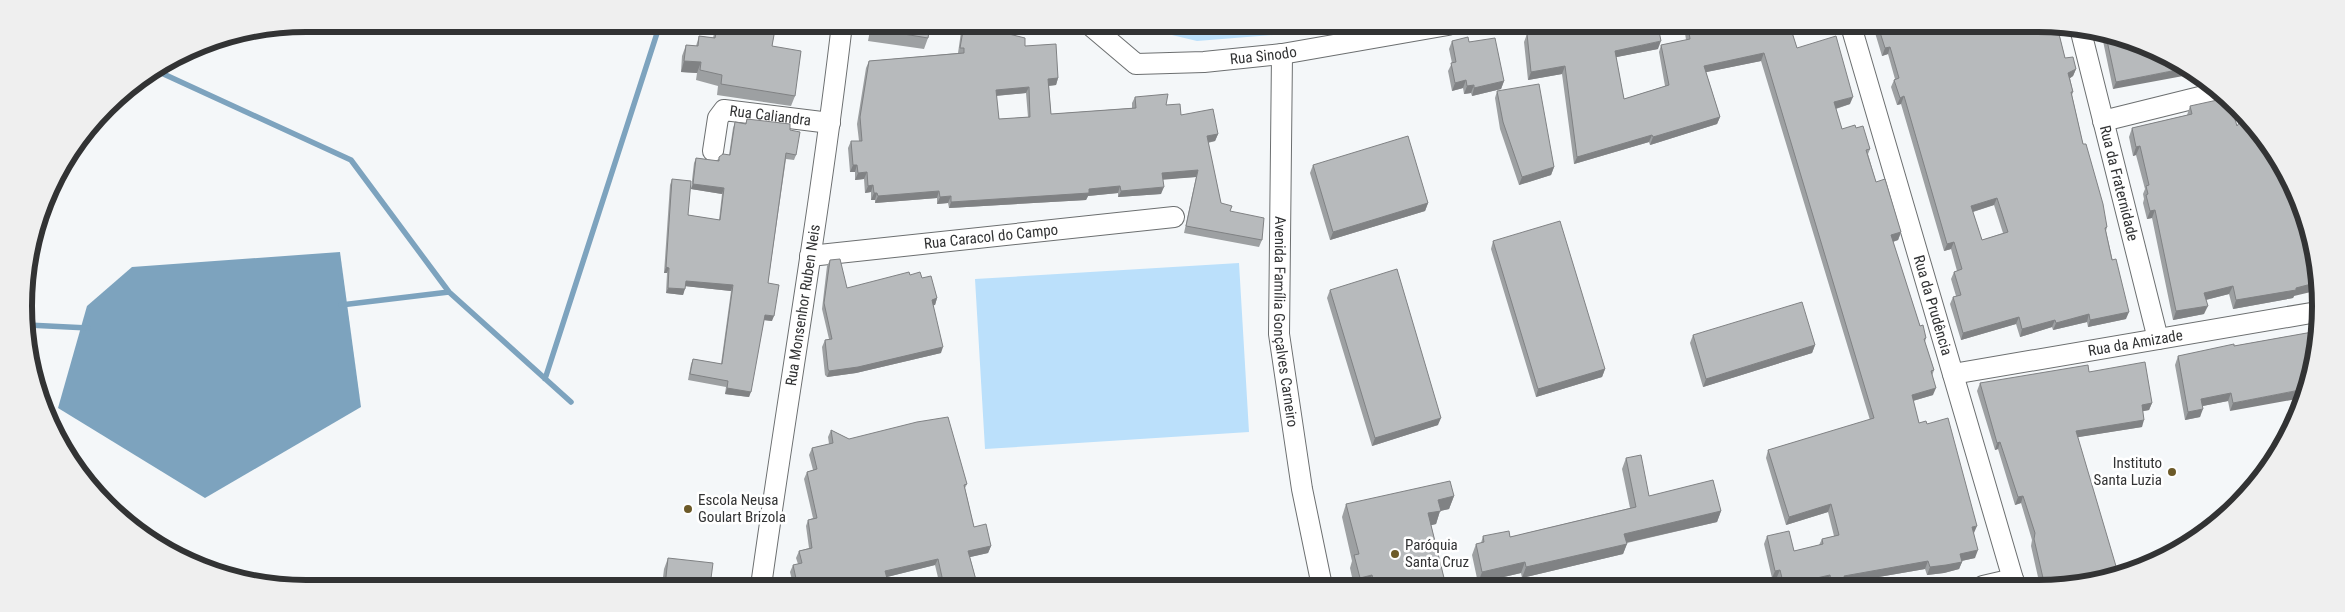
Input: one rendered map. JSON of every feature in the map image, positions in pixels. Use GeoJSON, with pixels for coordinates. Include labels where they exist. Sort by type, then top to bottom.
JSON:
{"type":"FeatureCollection","features":[{"type":"Feature","properties":{"kind":"street","name":"Rua Monsenhor Ruben Neis"},"geometry":{"type":"LineString","coordinates":[[762,580],[830,123],[841,33]]}},
{"type":"Feature","properties":{"kind":"street","name":"Rua Sinodo"},"geometry":{"type":"LineString","coordinates":[[1099,33],[1136,64],[1204,62],[1282,54],[1402,33]]}},
{"type":"Feature","properties":{"kind":"street","name":"Rua da Prudência"},"geometry":{"type":"LineString","coordinates":[[1854,33],[2013,580]]}},
{"type":"Feature","properties":{"kind":"street","name":"Rua da Fraternidade"},"geometry":{"type":"LineString","coordinates":[[2082,36],[2158,340]]}},
{"type":"Feature","properties":{"kind":"street","name":"Avenida Família Gonçalves Carneiro"},"geometry":{"type":"LineString","coordinates":[[1282,54],[1279,334],[1302,489],[1321,580]]}},
{"type":"Feature","properties":{"kind":"street"},"geometry":{"type":"LineString","coordinates":[[2103,121],[2212,94]]}},
{"type":"Feature","properties":{"kind":"street","name":"Rua Caliandra"},"geometry":{"type":"LineString","coordinates":[[713,151],[718,118],[724,110],[830,123]]}},
{"type":"Feature","properties":{"kind":"street","name":"Rua Caracol do Campo"},"geometry":{"type":"LineString","coordinates":[[810,256],[1174,217]]}},
{"type":"Feature","properties":{"kind":"street","name":"Rua da Amizade"},"geometry":{"type":"LineString","coordinates":[[1953,374],[2312,313]]}},
{"type":"Feature","properties":{"kind":"shaded area"},"geometry":{"type":"Polygon","coordinates":[[[1164,33],[1298,33],[1197,41],[1164,33]]]}},
{"type":"Feature","properties":{"kind":"shaded area"},"geometry":{"type":"Polygon","coordinates":[[[340,252],[361,407],[205,498],[58,408],[87,306],[132,267],[340,252]]]}},
{"type":"Feature","properties":{"kind":"shaded area"},"geometry":{"type":"Polygon","coordinates":[[[1239,263],[1249,432],[985,449],[975,279],[1239,263]]]}},
{"type":"Feature","properties":{"kind":"building"},"geometry":{"type":"Polygon","coordinates":[[[716,33],[774,33],[772,46],[801,51],[795,96],[721,84],[722,75],[700,70],[701,62],[684,61],[686,45],[698,46],[699,36],[715,38],[716,33]]]}},
{"type":"Feature","properties":{"kind":"building"},"geometry":{"type":"Polygon","coordinates":[[[897,33],[929,33],[928,38],[897,33]]]}},
{"type":"Feature","properties":{"kind":"building"},"geometry":{"type":"Polygon","coordinates":[[[963,33],[1005,33],[1025,38],[1025,46],[1056,44],[1058,78],[1048,79],[1051,114],[1136,108],[1135,97],[1168,94],[1166,105],[1180,104],[1181,115],[1213,109],[1218,134],[1207,136],[1221,203],[1232,206],[1230,211],[1264,218],[1262,240],[1186,226],[1198,170],[1162,173],[1164,187],[1121,191],[1120,186],[1089,189],[1089,193],[951,202],[951,196],[940,197],[939,191],[878,196],[877,193],[874,193],[873,185],[868,186],[867,172],[858,173],[857,165],[853,165],[851,141],[862,141],[860,117],[869,61],[964,53],[964,48],[960,48],[963,33]],[[1029,87],[996,90],[999,119],[1030,117],[1029,87]]]}},
{"type":"Feature","properties":{"kind":"building"},"geometry":{"type":"Polygon","coordinates":[[[1659,33],[1661,41],[1615,51],[1624,99],[1669,85],[1661,45],[1690,39],[1689,33],[1792,33],[1797,48],[1836,36],[1853,97],[1834,102],[1842,129],[1855,125],[1856,128],[1863,126],[1870,149],[1866,150],[1876,182],[1885,179],[1901,232],[1891,235],[1920,326],[1923,325],[1926,338],[1924,339],[1934,370],[1931,371],[1936,388],[1912,395],[1919,423],[1926,421],[1927,424],[1948,418],[1977,526],[1972,527],[1978,550],[1960,554],[1962,562],[1946,565],[1930,567],[1928,561],[1844,576],[1845,579],[1840,580],[1831,580],[1830,575],[1808,580],[1782,580],[1780,570],[1775,571],[1767,536],[1789,531],[1794,551],[1823,544],[1822,539],[1839,535],[1831,504],[1789,517],[1768,450],[1874,418],[1764,53],[1704,66],[1720,117],[1577,157],[1565,66],[1531,72],[1527,34],[1659,33]]]}},
{"type":"Feature","properties":{"kind":"building"},"geometry":{"type":"Polygon","coordinates":[[[1880,33],[2059,33],[2065,58],[2073,57],[2076,69],[2068,73],[2073,92],[2071,92],[2083,144],[2086,144],[2103,204],[2107,227],[2105,228],[2112,260],[2116,259],[2129,312],[2090,320],[2089,314],[2056,323],[2055,320],[2022,329],[2019,317],[1963,333],[1953,297],[1961,295],[1954,272],[1962,269],[1954,242],[1947,244],[1904,96],[1900,98],[1894,80],[1899,78],[1890,47],[1885,48],[1880,33]],[[1997,198],[1971,206],[1982,240],[2008,232],[1997,198]]]}},
{"type":"Feature","properties":{"kind":"building"},"geometry":{"type":"Polygon","coordinates":[[[1468,37],[1469,42],[1495,38],[1504,81],[1474,88],[1474,85],[1467,86],[1466,80],[1455,83],[1451,63],[1456,62],[1452,41],[1468,37]]]}},
{"type":"Feature","properties":{"kind":"building"},"geometry":{"type":"Polygon","coordinates":[[[2107,41],[2144,53],[2177,70],[2116,82],[2107,41]]]}},
{"type":"Feature","properties":{"kind":"building"},"geometry":{"type":"Polygon","coordinates":[[[1539,84],[1554,167],[1522,177],[1503,122],[1497,91],[1539,84]]]}},
{"type":"Feature","properties":{"kind":"building"},"geometry":{"type":"Polygon","coordinates":[[[2219,100],[2234,115],[2237,126],[2240,121],[2266,154],[2292,201],[2298,218],[2307,253],[2312,284],[2296,288],[2296,290],[2236,300],[2233,286],[2204,293],[2208,306],[2176,311],[2155,210],[2150,211],[2146,195],[2148,194],[2146,186],[2149,185],[2140,146],[2136,147],[2132,128],[2192,114],[2190,106],[2219,100]]]}},
{"type":"Feature","properties":{"kind":"building"},"geometry":{"type":"Polygon","coordinates":[[[747,119],[790,124],[790,130],[800,132],[796,155],[786,153],[768,283],[779,285],[774,316],[765,315],[751,392],[727,388],[728,381],[690,374],[693,359],[722,364],[733,285],[686,281],[685,289],[668,288],[669,268],[666,267],[672,179],[691,181],[688,215],[720,220],[724,188],[693,184],[696,158],[719,161],[719,157],[723,154],[730,155],[735,122],[746,124],[747,119]]]}},
{"type":"Feature","properties":{"kind":"building"},"geometry":{"type":"Polygon","coordinates":[[[1408,136],[1428,203],[1333,232],[1313,165],[1408,136]]]}},
{"type":"Feature","properties":{"kind":"building"},"geometry":{"type":"Polygon","coordinates":[[[1560,221],[1605,369],[1538,389],[1493,241],[1560,221]]]}},
{"type":"Feature","properties":{"kind":"building"},"geometry":{"type":"Polygon","coordinates":[[[840,259],[847,288],[909,272],[910,275],[920,272],[922,278],[931,276],[937,298],[932,300],[943,347],[858,367],[829,371],[825,340],[832,339],[824,303],[830,260],[840,259]]]}},
{"type":"Feature","properties":{"kind":"building"},"geometry":{"type":"Polygon","coordinates":[[[1397,269],[1441,418],[1375,438],[1330,290],[1397,269]]]}},
{"type":"Feature","properties":{"kind":"building"},"geometry":{"type":"Polygon","coordinates":[[[1802,302],[1815,345],[1706,379],[1693,335],[1802,302]]]}},
{"type":"Feature","properties":{"kind":"building"},"geometry":{"type":"Polygon","coordinates":[[[2311,332],[2299,390],[2233,403],[2231,393],[2201,399],[2203,409],[2188,412],[2178,356],[2234,344],[2234,346],[2311,332]]]}},
{"type":"Feature","properties":{"kind":"building"},"geometry":{"type":"Polygon","coordinates":[[[2145,362],[2152,403],[2142,405],[2144,420],[2076,431],[2117,568],[2075,577],[2044,580],[2034,539],[2035,533],[2023,496],[2018,497],[2000,442],[1997,443],[1980,383],[2088,365],[2089,372],[2145,362]]]}},
{"type":"Feature","properties":{"kind":"building"},"geometry":{"type":"Polygon","coordinates":[[[948,417],[967,484],[964,485],[974,527],[986,524],[991,546],[968,551],[976,580],[943,580],[938,559],[885,571],[887,580],[796,580],[793,565],[802,563],[799,551],[812,548],[808,520],[817,518],[807,472],[817,469],[812,448],[833,443],[831,430],[849,439],[917,422],[948,417]]]}},
{"type":"Feature","properties":{"kind":"building"},"geometry":{"type":"Polygon","coordinates":[[[1641,455],[1649,496],[1713,480],[1721,511],[1624,534],[1627,544],[1526,567],[1525,562],[1482,572],[1476,544],[1484,542],[1483,536],[1509,531],[1510,537],[1636,507],[1626,458],[1641,455]]]}},
{"type":"Feature","properties":{"kind":"building"},"geometry":{"type":"Polygon","coordinates":[[[1450,481],[1454,496],[1438,500],[1441,511],[1428,513],[1445,580],[1373,580],[1372,575],[1360,578],[1354,555],[1359,554],[1346,504],[1450,481]]]}},
{"type":"Feature","properties":{"kind":"building"},"geometry":{"type":"Polygon","coordinates":[[[668,558],[713,563],[711,580],[666,580],[668,558]]]}},
{"type":"Feature","properties":{"kind":"waterway"},"geometry":{"type":"LineString","coordinates":[[545,379],[657,33]]}},
{"type":"Feature","properties":{"kind":"waterway"},"geometry":{"type":"LineString","coordinates":[[162,73],[351,160],[449,292],[571,402]]}},
{"type":"Feature","properties":{"kind":"waterway"},"geometry":{"type":"LineString","coordinates":[[341,305],[449,292]]}},
{"type":"Feature","properties":{"kind":"waterway"},"geometry":{"type":"LineString","coordinates":[[33,325],[88,328]]}},
{"type":"Feature","properties":{"kind":"place","name":"Instituto Santa Luzia"},"geometry":{"type":"Point","coordinates":[2172,472]}},
{"type":"Feature","properties":{"kind":"place","name":"Escola Neusa Goulart Brizola"},"geometry":{"type":"Point","coordinates":[688,509]}},
{"type":"Feature","properties":{"kind":"place","name":"Paróquia Santa Cruz"},"geometry":{"type":"Point","coordinates":[1395,554]}}]}
